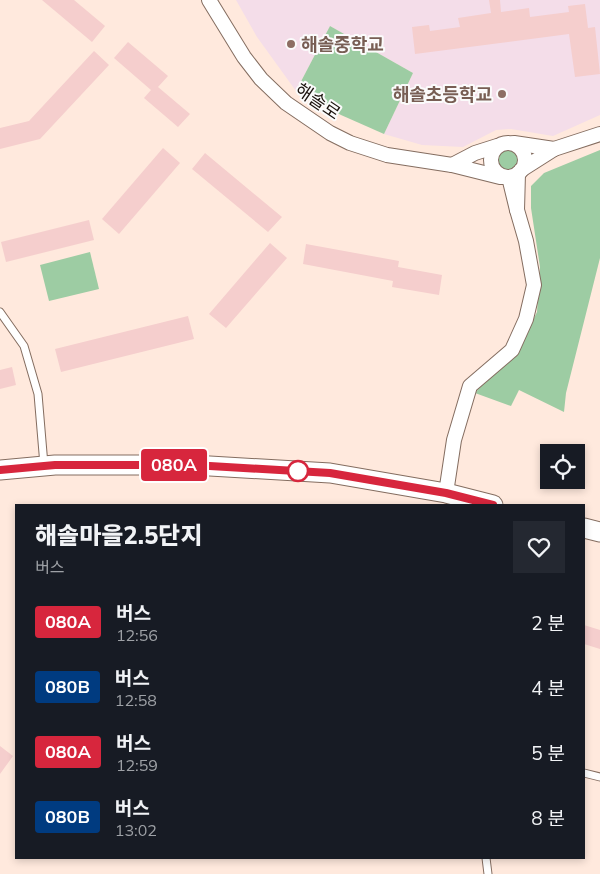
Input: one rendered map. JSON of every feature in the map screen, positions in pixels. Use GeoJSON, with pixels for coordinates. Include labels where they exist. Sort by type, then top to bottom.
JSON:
{"type":"FeatureCollection","features":[{"type":"Feature","properties":{"kind":"street","name":"해솔로"},"geometry":{"type":"LineString","coordinates":[[209,0],[244,57],[261,79],[286,103],[330,133],[350,143],[387,155],[452,165],[500,177],[516,174]]}},
{"type":"Feature","properties":{"kind":"street"},"geometry":{"type":"LineString","coordinates":[[497,146],[490,155],[492,166],[498,174],[516,174],[554,149],[600,134]]}},
{"type":"Feature","properties":{"kind":"street"},"geometry":{"type":"LineString","coordinates":[[452,165],[475,152],[508,142],[554,149]]}},
{"type":"Feature","properties":{"kind":"street"},"geometry":{"type":"LineString","coordinates":[[446,493],[454,440],[470,386],[512,350],[526,319],[534,285],[526,241],[517,210],[516,174],[525,163],[525,156],[519,146],[514,143]]}},
{"type":"Feature","properties":{"kind":"street"},"geometry":{"type":"LineString","coordinates":[[0,470],[55,465],[193,465],[330,473],[446,493],[489,504]]}},
{"type":"Feature","properties":{"kind":"street"},"geometry":{"type":"LineString","coordinates":[[585,528],[600,532]]}},
{"type":"Feature","properties":{"kind":"lane"},"geometry":{"type":"LineString","coordinates":[[0,312],[24,346],[38,394],[44,466]]}},
{"type":"Feature","properties":{"kind":"lane"},"geometry":{"type":"LineString","coordinates":[[585,772],[600,777]]}},
{"type":"Feature","properties":{"kind":"lane"},"geometry":{"type":"LineString","coordinates":[[486,859],[488,874]]}},
{"type":"Feature","properties":{"kind":"shaded area","name":"해솔초등학교"},"geometry":{"type":"Polygon","coordinates":[[[236,0],[600,0],[600,115],[553,136],[511,129],[496,130],[463,147],[422,145],[384,134],[413,73],[330,26],[296,91],[257,37],[236,0]]]}},
{"type":"Feature","properties":{"kind":"green space"},"geometry":{"type":"Polygon","coordinates":[[[330,26],[413,73],[384,134],[341,115],[296,91],[330,26]]]}},
{"type":"Feature","properties":{"kind":"green space"},"geometry":{"type":"Polygon","coordinates":[[[508,147],[517,150],[520,159],[517,168],[508,171],[499,168],[496,159],[499,150],[508,147]]]}},
{"type":"Feature","properties":{"kind":"green space"},"geometry":{"type":"Polygon","coordinates":[[[600,150],[600,258],[566,393],[564,412],[519,390],[511,406],[475,393],[526,334],[537,312],[540,267],[531,208],[531,186],[544,173],[600,150]]]}},
{"type":"Feature","properties":{"kind":"green space"},"geometry":{"type":"Polygon","coordinates":[[[90,252],[99,289],[49,301],[40,265],[90,252]]]}},
{"type":"Feature","properties":{"kind":"building"},"geometry":{"type":"Polygon","coordinates":[[[42,0],[74,0],[105,26],[92,42],[42,0]]]}},
{"type":"Feature","properties":{"kind":"building"},"geometry":{"type":"Polygon","coordinates":[[[489,0],[500,0],[501,12],[529,8],[530,17],[569,12],[568,6],[585,4],[588,28],[595,27],[600,74],[575,77],[569,34],[415,54],[412,27],[429,25],[430,31],[460,27],[458,18],[491,13],[489,0]]]}},
{"type":"Feature","properties":{"kind":"building"},"geometry":{"type":"Polygon","coordinates":[[[128,42],[168,76],[158,87],[190,114],[178,127],[144,98],[151,90],[114,58],[128,42]]]}},
{"type":"Feature","properties":{"kind":"building"},"geometry":{"type":"Polygon","coordinates":[[[94,51],[109,65],[40,139],[0,149],[0,128],[29,121],[94,51]]]}},
{"type":"Feature","properties":{"kind":"building"},"geometry":{"type":"Polygon","coordinates":[[[163,148],[180,163],[119,234],[102,219],[163,148]]]}},
{"type":"Feature","properties":{"kind":"building"},"geometry":{"type":"Polygon","coordinates":[[[205,153],[282,217],[268,232],[192,169],[205,153]]]}},
{"type":"Feature","properties":{"kind":"building"},"geometry":{"type":"Polygon","coordinates":[[[89,220],[94,240],[6,262],[1,242],[89,220]]]}},
{"type":"Feature","properties":{"kind":"building"},"geometry":{"type":"Polygon","coordinates":[[[270,243],[287,258],[226,328],[209,314],[270,243]]]}},
{"type":"Feature","properties":{"kind":"building"},"geometry":{"type":"Polygon","coordinates":[[[306,244],[399,261],[398,267],[442,275],[439,295],[392,287],[393,281],[303,264],[306,244]]]}},
{"type":"Feature","properties":{"kind":"building"},"geometry":{"type":"Polygon","coordinates":[[[188,316],[194,339],[61,372],[55,349],[188,316]]]}},
{"type":"Feature","properties":{"kind":"building"},"geometry":{"type":"Polygon","coordinates":[[[12,367],[16,385],[0,389],[0,370],[12,367]]]}},
{"type":"Feature","properties":{"kind":"building"},"geometry":{"type":"Polygon","coordinates":[[[585,625],[600,630],[600,649],[585,644],[585,625]]]}},
{"type":"Feature","properties":{"kind":"building"},"geometry":{"type":"Polygon","coordinates":[[[0,746],[13,756],[0,774],[0,746]]]}},
{"type":"Feature","properties":{"kind":"bus line","name":"080A"},"geometry":{"type":"LineString","coordinates":[[0,470],[55,465],[193,465],[330,473],[446,493],[489,504]]}},
{"type":"Feature","properties":{"kind":"place","name":"해솔중학교"},"geometry":{"type":"Point","coordinates":[291,44]}},
{"type":"Feature","properties":{"kind":"place","name":"해솔초등학교"},"geometry":{"type":"Point","coordinates":[502,94]}}]}
